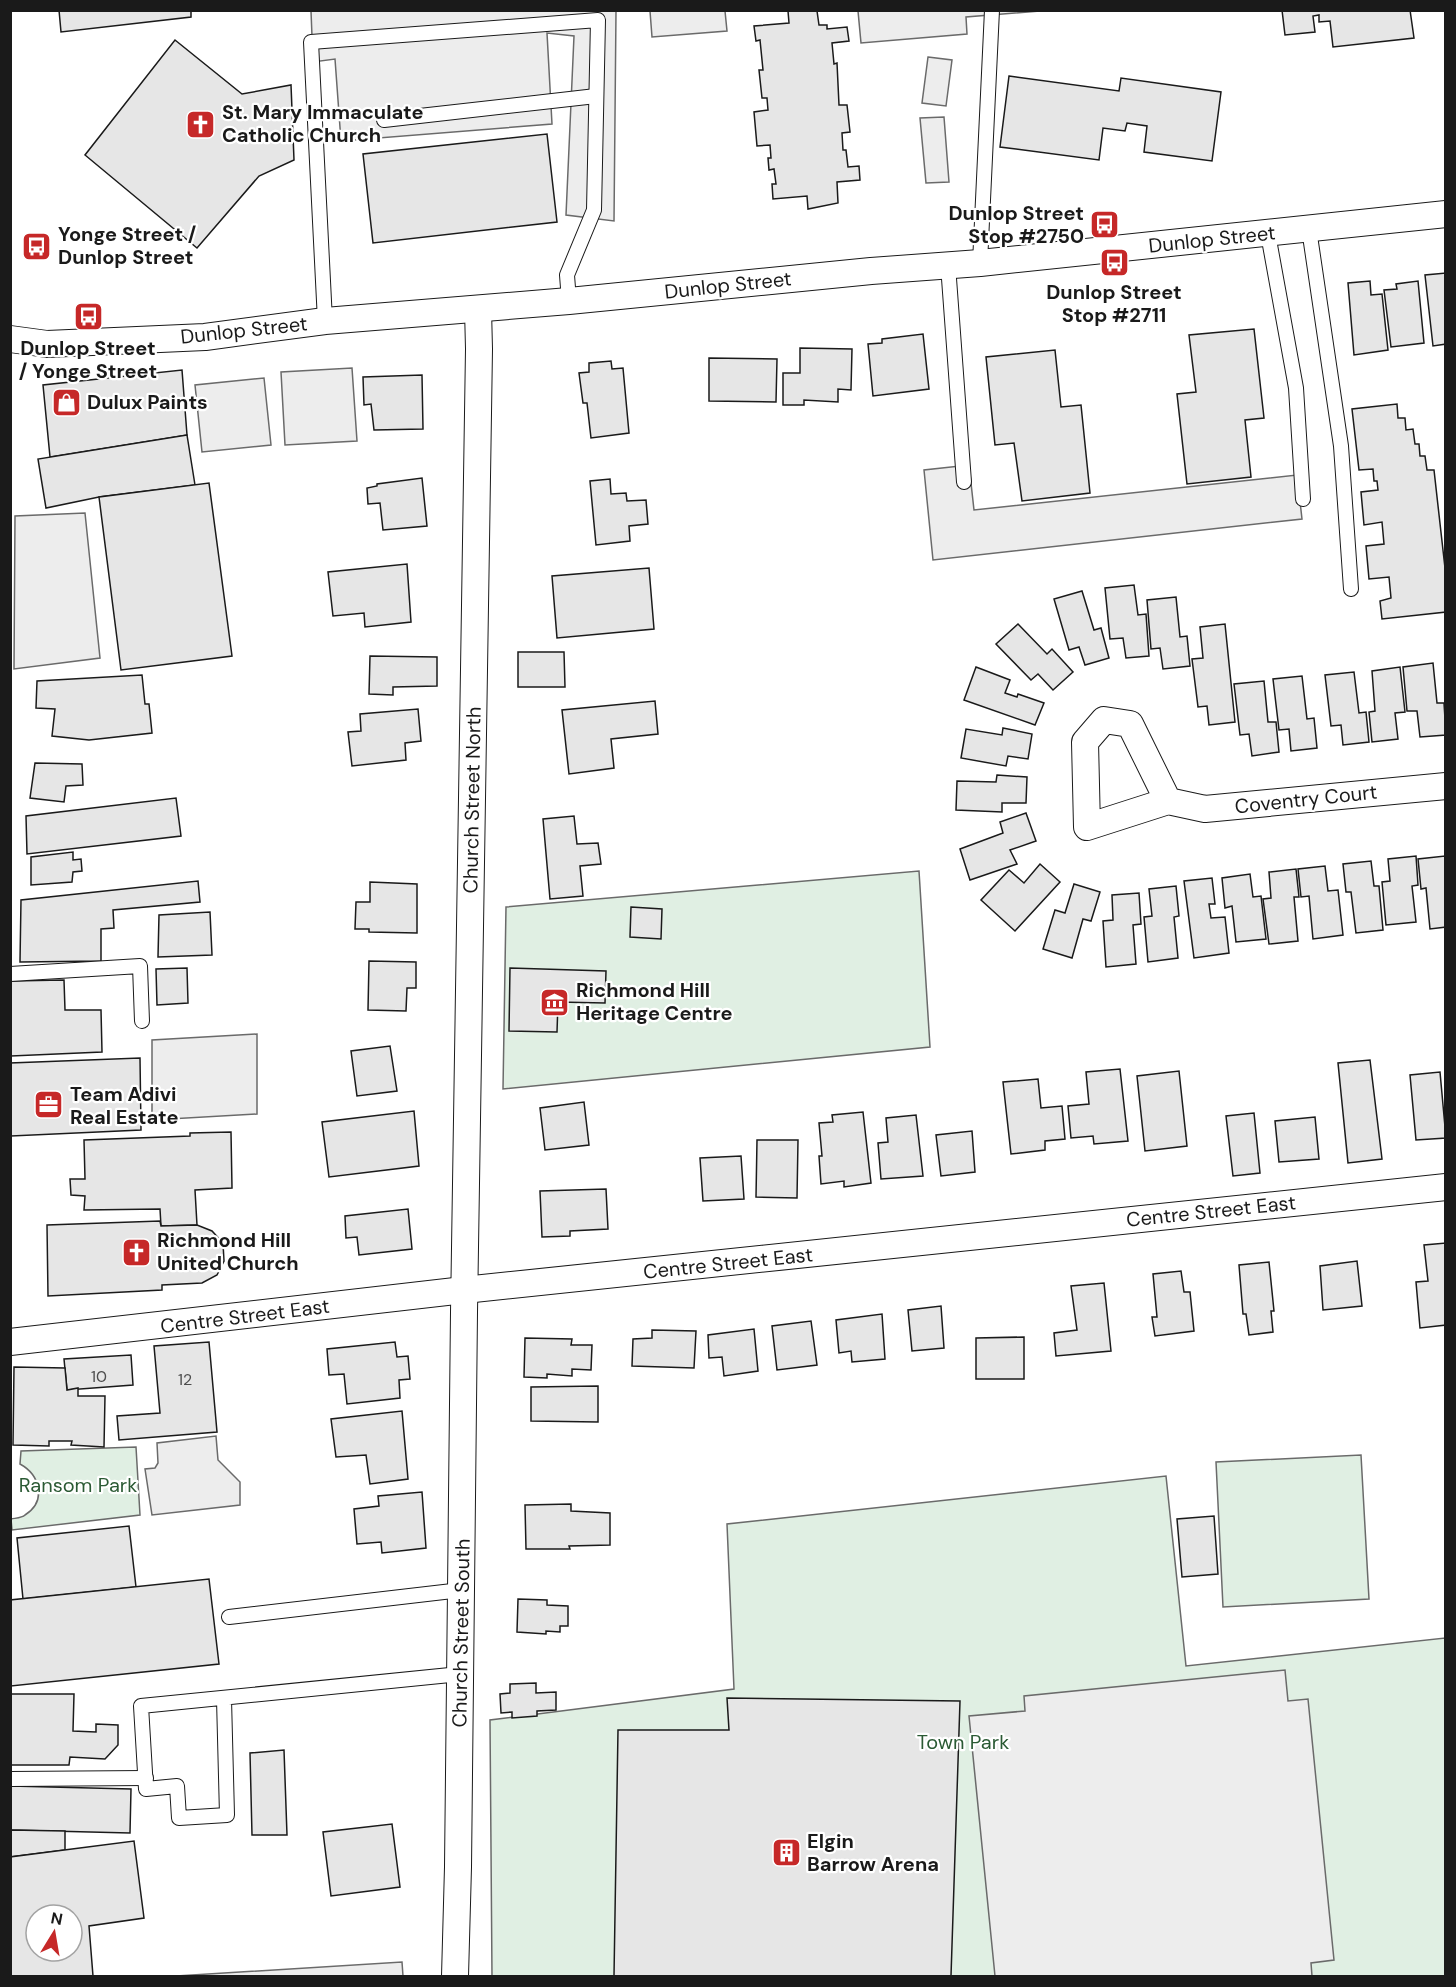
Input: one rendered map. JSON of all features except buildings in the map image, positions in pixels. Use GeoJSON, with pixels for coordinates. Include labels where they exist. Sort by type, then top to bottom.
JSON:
{"type":"FeatureCollection","features":[{"type":"Feature","properties":{"kind":"street","name":"Dunlop Street"},"geometry":{"type":"LineString","coordinates":[[10,339],[47,344],[205,337],[325,321],[980,263],[1446,214]]}},
{"type":"Feature","properties":{"kind":"street","name":"Church Street North"},"geometry":{"type":"LineString","coordinates":[[464,1290],[479,385],[478,309]]}},
{"type":"Feature","properties":{"kind":"street","name":"Coventry Court"},"geometry":{"type":"LineString","coordinates":[[1168,801],[1205,809],[1446,786]]}},
{"type":"Feature","properties":{"kind":"street","name":"Centre Street East"},"geometry":{"type":"LineString","coordinates":[[10,1342],[464,1290],[1446,1187]]}},
{"type":"Feature","properties":{"kind":"street","name":"Church Street South"},"geometry":{"type":"LineString","coordinates":[[455,1977],[462,1590],[464,1290]]}},
{"type":"Feature","properties":{"kind":"lane"},"geometry":{"type":"LineString","coordinates":[[980,263],[992,10]]}},
{"type":"Feature","properties":{"kind":"lane"},"geometry":{"type":"LineString","coordinates":[[325,321],[311,42],[597,20],[594,210],[567,275],[569,301]]}},
{"type":"Feature","properties":{"kind":"lane"},"geometry":{"type":"LineString","coordinates":[[384,120],[596,96]]}},
{"type":"Feature","properties":{"kind":"lane"},"geometry":{"type":"LineString","coordinates":[[1309,229],[1341,446],[1351,589]]}},
{"type":"Feature","properties":{"kind":"lane"},"geometry":{"type":"LineString","coordinates":[[1268,234],[1296,388],[1303,499]]}},
{"type":"Feature","properties":{"kind":"lane"},"geometry":{"type":"LineString","coordinates":[[948,265],[964,482]]}},
{"type":"Feature","properties":{"kind":"lane"},"geometry":{"type":"LineString","coordinates":[[10,974],[140,966],[142,1021]]}},
{"type":"Feature","properties":{"kind":"lane"},"geometry":{"type":"LineString","coordinates":[[229,1617],[462,1590]]}},
{"type":"Feature","properties":{"kind":"lane"},"geometry":{"type":"LineString","coordinates":[[224,1699],[227,1815],[179,1818],[177,1786],[146,1789],[141,1706],[460,1674]]}},
{"type":"Feature","properties":{"kind":"lane"},"geometry":{"type":"LineString","coordinates":[[10,1779],[146,1778]]}},
{"type":"Feature","properties":{"kind":"green space"},"geometry":{"type":"Polygon","coordinates":[[[919,871],[930,1047],[503,1089],[506,907],[919,871]]]}},
{"type":"Feature","properties":{"kind":"green space","name":"Ransom Park"},"geometry":{"type":"Polygon","coordinates":[[[136,1447],[140,1515],[12,1530],[11,1519],[22,1517],[32,1509],[38,1496],[36,1481],[20,1464],[21,1451],[136,1447]]]}},
{"type":"Feature","properties":{"kind":"green space"},"geometry":{"type":"Polygon","coordinates":[[[1361,1455],[1369,1599],[1223,1607],[1216,1462],[1361,1455]]]}},
{"type":"Feature","properties":{"kind":"green space","name":"Town Park"},"geometry":{"type":"Polygon","coordinates":[[[1166,1476],[1186,1666],[1445,1638],[1445,1976],[492,1976],[490,1720],[734,1689],[727,1524],[1166,1476]]]}},
{"type":"Feature","properties":{"kind":"shaded area"},"geometry":{"type":"Polygon","coordinates":[[[311,11],[616,11],[614,221],[566,215],[574,36],[547,33],[552,124],[341,141],[335,59],[313,62],[311,11]]]}},
{"type":"Feature","properties":{"kind":"shaded area"},"geometry":{"type":"Polygon","coordinates":[[[650,11],[725,11],[727,31],[652,37],[650,11]]]}},
{"type":"Feature","properties":{"kind":"shaded area"},"geometry":{"type":"Polygon","coordinates":[[[858,11],[1040,11],[966,17],[967,34],[861,43],[858,11]]]}},
{"type":"Feature","properties":{"kind":"shaded area"},"geometry":{"type":"Polygon","coordinates":[[[928,57],[952,60],[946,106],[922,103],[928,57]]]}},
{"type":"Feature","properties":{"kind":"shaded area"},"geometry":{"type":"Polygon","coordinates":[[[944,117],[949,182],[926,183],[920,118],[944,117]]]}},
{"type":"Feature","properties":{"kind":"shaded area"},"geometry":{"type":"Polygon","coordinates":[[[352,368],[357,441],[285,445],[281,372],[352,368]]]}},
{"type":"Feature","properties":{"kind":"shaded area"},"geometry":{"type":"Polygon","coordinates":[[[264,378],[271,445],[202,452],[195,385],[264,378]]]}},
{"type":"Feature","properties":{"kind":"shaded area"},"geometry":{"type":"Polygon","coordinates":[[[969,465],[974,510],[1297,475],[1302,519],[933,560],[924,470],[969,465]]]}},
{"type":"Feature","properties":{"kind":"shaded area"},"geometry":{"type":"Polygon","coordinates":[[[85,513],[100,658],[14,669],[15,516],[85,513]]]}},
{"type":"Feature","properties":{"kind":"shaded area"},"geometry":{"type":"Polygon","coordinates":[[[257,1034],[257,1114],[152,1120],[152,1040],[257,1034]]]}},
{"type":"Feature","properties":{"kind":"shaded area"},"geometry":{"type":"Polygon","coordinates":[[[216,1436],[218,1460],[240,1482],[240,1505],[152,1515],[145,1469],[155,1468],[158,1463],[157,1443],[216,1436]]]}},
{"type":"Feature","properties":{"kind":"shaded area"},"geometry":{"type":"Polygon","coordinates":[[[1285,1670],[1288,1701],[1308,1699],[1334,1960],[1311,1963],[1312,1976],[995,1976],[969,1716],[1025,1711],[1024,1696],[1285,1670]]]}},
{"type":"Feature","properties":{"kind":"shaded area"},"geometry":{"type":"Polygon","coordinates":[[[402,1962],[403,1976],[176,1976],[402,1962]]]}},
{"type":"Feature","properties":{"kind":"place","name":"St. Mary Immaculate Catholic Church"},"geometry":{"type":"Point","coordinates":[201,124]}},
{"type":"Feature","properties":{"kind":"place","name":"Dunlop Street Stop #2750"},"geometry":{"type":"Point","coordinates":[1105,224]}},
{"type":"Feature","properties":{"kind":"place","name":"Yonge Street / Dunlop Street"},"geometry":{"type":"Point","coordinates":[37,246]}},
{"type":"Feature","properties":{"kind":"place","name":"Dunlop Street Stop #2711"},"geometry":{"type":"Point","coordinates":[1114,262]}},
{"type":"Feature","properties":{"kind":"place","name":"Dunlop Street / Yonge Street"},"geometry":{"type":"Point","coordinates":[88,317]}},
{"type":"Feature","properties":{"kind":"place","name":"Dulux Paints"},"geometry":{"type":"Point","coordinates":[66,402]}},
{"type":"Feature","properties":{"kind":"place","name":"Richmond Hill Heritage Centre"},"geometry":{"type":"Point","coordinates":[555,1002]}},
{"type":"Feature","properties":{"kind":"place","name":"Team Adivi Real Estate"},"geometry":{"type":"Point","coordinates":[49,1105]}},
{"type":"Feature","properties":{"kind":"place","name":"Richmond Hill United Church"},"geometry":{"type":"Point","coordinates":[136,1252]}},
{"type":"Feature","properties":{"kind":"place","name":"Elgin Barrow Arena"},"geometry":{"type":"Point","coordinates":[786,1853]}}]}
